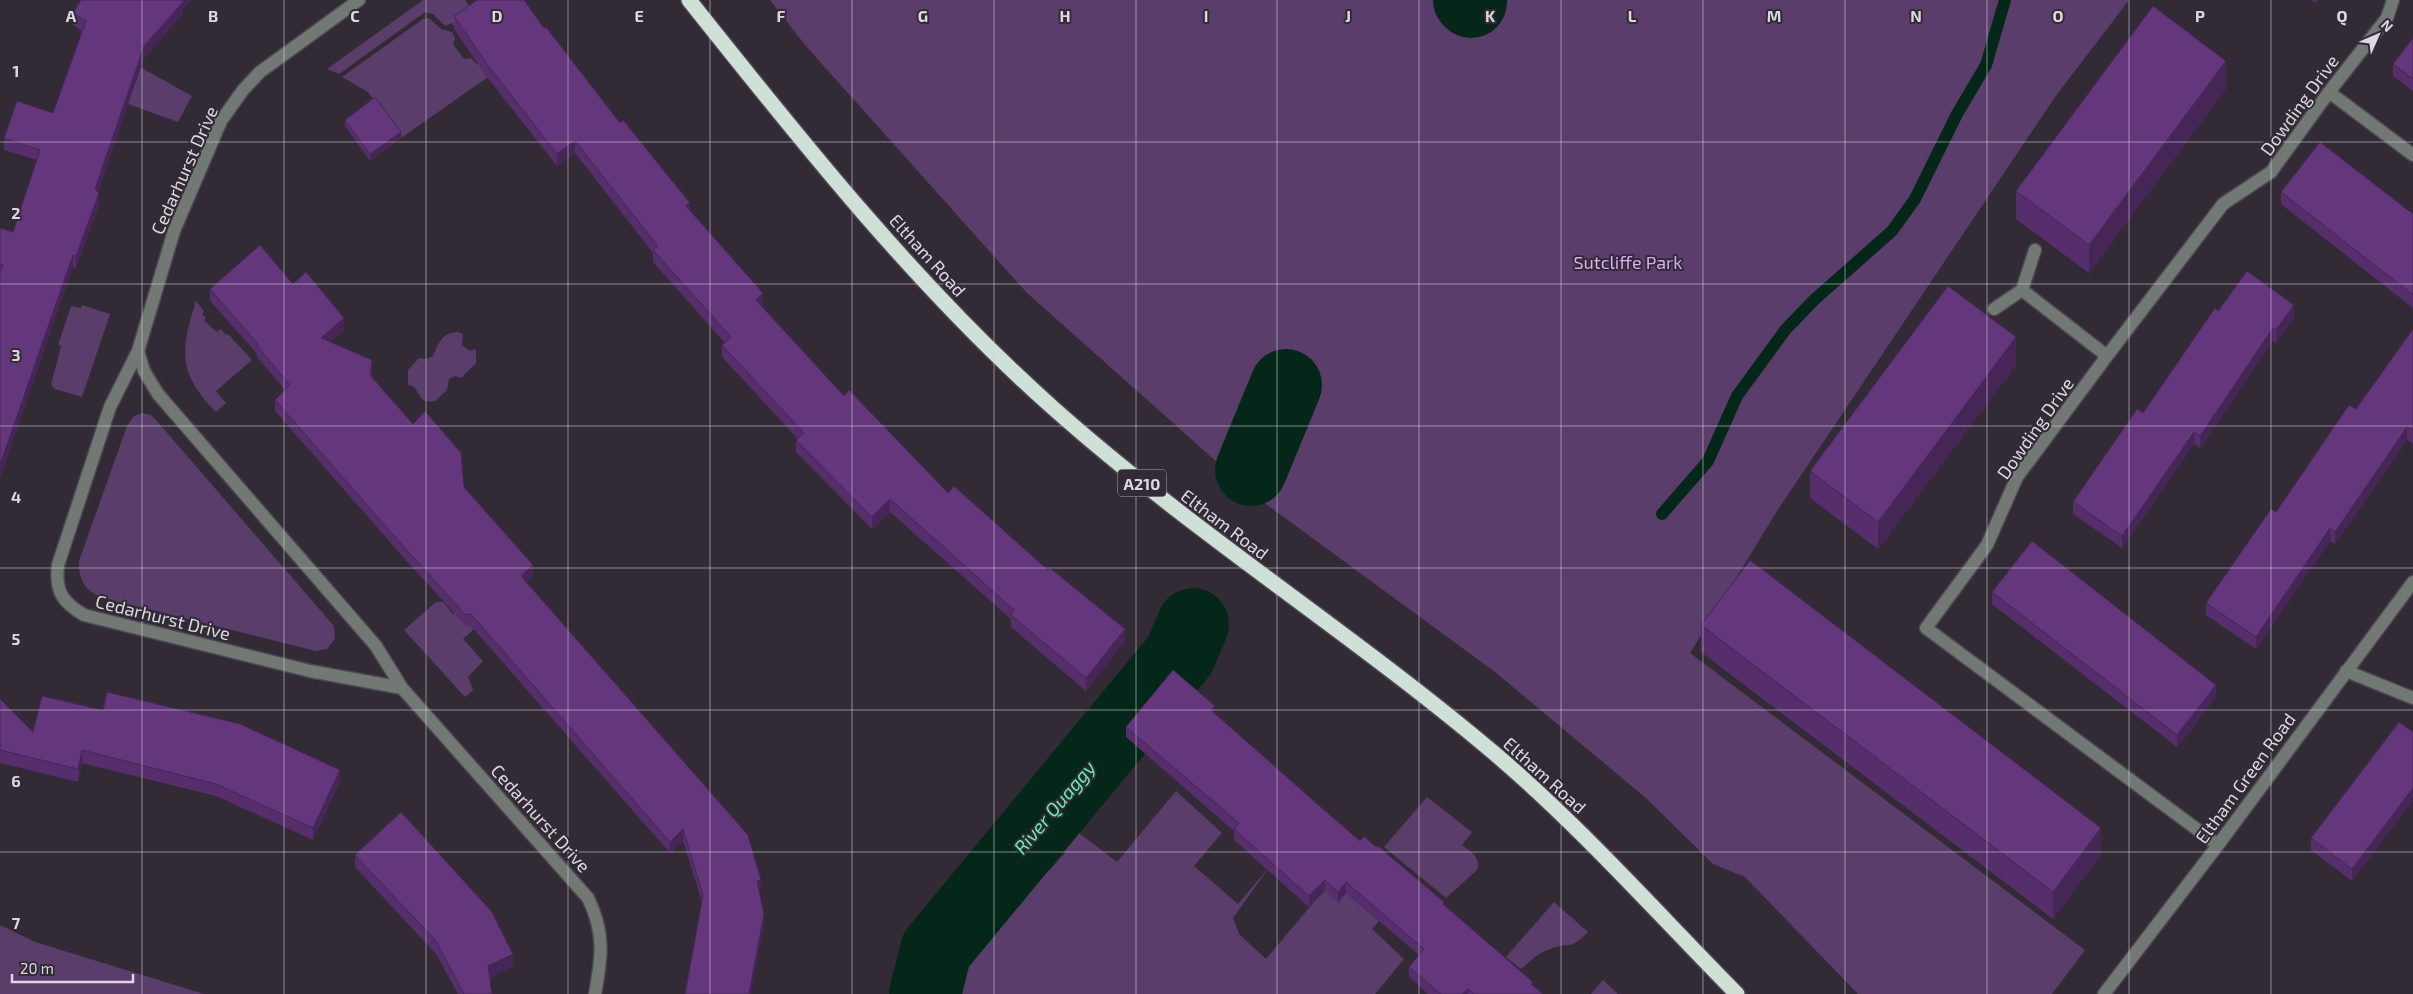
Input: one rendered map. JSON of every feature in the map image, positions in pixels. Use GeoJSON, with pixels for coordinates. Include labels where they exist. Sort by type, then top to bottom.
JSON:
{"type":"FeatureCollection","features":[{"type":"Feature","properties":{"kind":"highway","name":"Eltham Road"},"geometry":{"type":"LineString","coordinates":[[690,0],[851,197],[958,316],[1051,406],[1156,495],[1388,669],[1494,753],[1578,831],[1737,994]]}},
{"type":"Feature","properties":{"kind":"street","name":"Cedarhurst Drive"},"geometry":{"type":"LineString","coordinates":[[359,0],[260,72],[243,90],[221,121],[174,231],[138,351],[110,407],[58,565],[56,580],[64,599],[84,615],[319,673],[402,688]]}},
{"type":"Feature","properties":{"kind":"street","name":"Dowding Drive"},"geometry":{"type":"LineString","coordinates":[[2218,845],[1926,628],[1987,545],[2018,477],[2107,356],[2223,204],[2272,172],[2329,92],[2388,18],[2393,0]]}},
{"type":"Feature","properties":{"kind":"street"},"geometry":{"type":"LineString","coordinates":[[2329,92],[2413,155]]}},
{"type":"Feature","properties":{"kind":"street"},"geometry":{"type":"LineString","coordinates":[[1994,309],[2022,290],[2035,250]]}},
{"type":"Feature","properties":{"kind":"street"},"geometry":{"type":"LineString","coordinates":[[2022,290],[2107,356]]}},
{"type":"Feature","properties":{"kind":"street","name":"Cedarhurst Drive"},"geometry":{"type":"LineString","coordinates":[[138,351],[144,371],[158,394],[376,646],[402,688],[588,898],[598,918],[602,941],[601,961],[595,994]]}},
{"type":"Feature","properties":{"kind":"street","name":"Eltham Green Road"},"geometry":{"type":"LineString","coordinates":[[2104,994],[2218,845],[2413,582]]}},
{"type":"Feature","properties":{"kind":"street"},"geometry":{"type":"LineString","coordinates":[[2346,671],[2413,698]]}},
{"type":"Feature","properties":{"kind":"green space"},"geometry":{"type":"Polygon","coordinates":[[[423,0],[465,0],[474,14],[455,28],[452,23],[445,26],[433,14],[425,12],[339,74],[327,69],[423,0]]]}},
{"type":"Feature","properties":{"kind":"green space","name":"Sutcliffe Park"},"geometry":{"type":"Polygon","coordinates":[[[770,0],[2129,0],[2055,97],[1777,511],[1690,653],[2085,950],[2052,994],[1858,994],[1745,877],[1713,864],[1647,799],[1495,672],[1255,496],[1026,292],[805,45],[770,0]]]}},
{"type":"Feature","properties":{"kind":"green space"},"geometry":{"type":"Polygon","coordinates":[[[429,18],[441,29],[452,32],[455,38],[453,44],[464,59],[471,58],[477,64],[479,62],[491,75],[401,138],[368,92],[342,77],[423,19],[429,18]]]}},
{"type":"Feature","properties":{"kind":"green space"},"geometry":{"type":"Polygon","coordinates":[[[140,67],[192,96],[178,122],[128,104],[140,67]]]}},
{"type":"Feature","properties":{"kind":"green space"},"geometry":{"type":"Polygon","coordinates":[[[196,301],[204,311],[202,314],[206,318],[204,321],[217,332],[221,329],[226,335],[228,334],[252,360],[216,391],[226,403],[216,412],[195,385],[186,361],[187,334],[196,301]]]}},
{"type":"Feature","properties":{"kind":"green space"},"geometry":{"type":"Polygon","coordinates":[[[82,305],[110,314],[82,397],[55,389],[51,385],[61,346],[58,345],[71,306],[81,308],[82,305]]]}},
{"type":"Feature","properties":{"kind":"green space"},"geometry":{"type":"Polygon","coordinates":[[[458,332],[463,334],[462,345],[470,351],[476,349],[476,363],[461,378],[455,376],[449,379],[447,390],[435,401],[423,400],[413,386],[408,385],[408,370],[419,358],[427,359],[433,356],[441,339],[448,334],[458,332]]]}},
{"type":"Feature","properties":{"kind":"green space"},"geometry":{"type":"Polygon","coordinates":[[[142,413],[151,415],[156,420],[334,626],[335,639],[327,649],[316,651],[104,598],[92,593],[84,584],[80,574],[79,561],[127,426],[134,416],[142,413]]]}},
{"type":"Feature","properties":{"kind":"green space"},"geometry":{"type":"Polygon","coordinates":[[[436,602],[443,602],[453,614],[458,610],[466,626],[471,626],[474,629],[463,639],[483,661],[468,677],[473,690],[465,697],[404,630],[436,602]]]}},
{"type":"Feature","properties":{"kind":"green space"},"geometry":{"type":"Polygon","coordinates":[[[1107,761],[1110,765],[1036,860],[1049,871],[1065,853],[1061,849],[1075,830],[1117,862],[1176,791],[1222,833],[1194,866],[1238,904],[1270,866],[1233,918],[1239,934],[1266,959],[1324,890],[1346,893],[1379,921],[1372,929],[1404,959],[1375,994],[939,994],[947,958],[1107,761]]]}},
{"type":"Feature","properties":{"kind":"green space"},"geometry":{"type":"Polygon","coordinates":[[[1427,797],[1472,832],[1462,845],[1474,855],[1478,862],[1477,870],[1446,898],[1384,847],[1427,797]]]}},
{"type":"Feature","properties":{"kind":"green space"},"geometry":{"type":"Polygon","coordinates":[[[1554,902],[1588,932],[1573,944],[1550,949],[1534,957],[1521,969],[1506,957],[1554,902]]]}},
{"type":"Feature","properties":{"kind":"green space"},"geometry":{"type":"Polygon","coordinates":[[[0,925],[35,942],[204,994],[0,994],[0,925]]]}},
{"type":"Feature","properties":{"kind":"green space"},"geometry":{"type":"Polygon","coordinates":[[[1603,980],[1618,994],[1591,994],[1603,980]]]}},
{"type":"Feature","properties":{"kind":"building"},"geometry":{"type":"Polygon","coordinates":[[[81,0],[183,0],[183,2],[144,46],[95,189],[99,193],[76,256],[73,255],[0,465],[0,273],[3,265],[0,264],[0,228],[13,232],[40,150],[4,138],[17,101],[53,113],[86,21],[73,13],[81,0]]]}},
{"type":"Feature","properties":{"kind":"building"},"geometry":{"type":"Polygon","coordinates":[[[477,0],[524,0],[620,123],[623,120],[690,203],[686,206],[763,293],[756,300],[844,396],[849,390],[948,493],[954,486],[1048,570],[1050,568],[1125,629],[1086,678],[1011,615],[1014,610],[890,499],[872,517],[796,440],[804,433],[722,345],[731,337],[653,250],[658,246],[575,141],[557,154],[487,64],[454,16],[477,0]]]}},
{"type":"Feature","properties":{"kind":"building"},"geometry":{"type":"Polygon","coordinates":[[[2153,6],[2226,61],[2089,245],[2016,191],[2153,6]]]}},
{"type":"Feature","properties":{"kind":"building"},"geometry":{"type":"Polygon","coordinates":[[[2413,38],[2413,79],[2393,64],[2413,38]]]}},
{"type":"Feature","properties":{"kind":"building"},"geometry":{"type":"Polygon","coordinates":[[[375,97],[401,132],[370,154],[345,120],[375,97]]]}},
{"type":"Feature","properties":{"kind":"building"},"geometry":{"type":"Polygon","coordinates":[[[2320,142],[2413,214],[2413,295],[2281,192],[2320,142]]]}},
{"type":"Feature","properties":{"kind":"building"},"geometry":{"type":"Polygon","coordinates":[[[260,245],[293,284],[306,272],[344,318],[321,338],[372,360],[370,375],[413,424],[425,411],[461,453],[464,487],[533,565],[521,576],[748,835],[761,880],[757,881],[764,914],[749,994],[685,994],[703,895],[683,829],[670,842],[471,614],[466,615],[275,400],[290,385],[257,346],[258,344],[210,289],[260,245]]]}},
{"type":"Feature","properties":{"kind":"building"},"geometry":{"type":"Polygon","coordinates":[[[2247,271],[2294,305],[2276,330],[2273,328],[2200,436],[2194,432],[2122,536],[2073,502],[2137,409],[2143,413],[2215,308],[2218,311],[2247,271]]]}},
{"type":"Feature","properties":{"kind":"building"},"geometry":{"type":"Polygon","coordinates":[[[1948,286],[2016,337],[1878,522],[1810,471],[1948,286]]]}},
{"type":"Feature","properties":{"kind":"building"},"geometry":{"type":"Polygon","coordinates":[[[2413,329],[2413,431],[2407,427],[2335,532],[2330,528],[2256,637],[2206,603],[2271,509],[2276,512],[2349,405],[2356,409],[2413,329]]]}},
{"type":"Feature","properties":{"kind":"building"},"geometry":{"type":"Polygon","coordinates":[[[2032,541],[2216,685],[2177,735],[1992,592],[2032,541]]]}},
{"type":"Feature","properties":{"kind":"building"},"geometry":{"type":"Polygon","coordinates":[[[1750,560],[2101,828],[2053,892],[1701,625],[1750,560]]]}},
{"type":"Feature","properties":{"kind":"building"},"geometry":{"type":"Polygon","coordinates":[[[1173,670],[1215,706],[1211,710],[1315,802],[1360,841],[1364,836],[1376,847],[1378,846],[1444,902],[1443,904],[1533,982],[1531,984],[1542,993],[1474,994],[1468,989],[1462,994],[1441,994],[1409,967],[1424,949],[1346,882],[1338,892],[1325,880],[1309,896],[1234,829],[1239,823],[1126,727],[1173,670]]]}},
{"type":"Feature","properties":{"kind":"building"},"geometry":{"type":"Polygon","coordinates":[[[107,692],[240,724],[340,770],[313,828],[216,784],[82,750],[78,769],[0,750],[0,699],[33,732],[42,696],[103,710],[107,692]]]}},
{"type":"Feature","properties":{"kind":"building"},"geometry":{"type":"Polygon","coordinates":[[[2399,722],[2413,732],[2413,788],[2352,869],[2311,838],[2399,722]]]}},
{"type":"Feature","properties":{"kind":"building"},"geometry":{"type":"Polygon","coordinates":[[[401,812],[492,912],[513,954],[488,966],[492,994],[464,994],[436,941],[355,855],[401,812]]]}},
{"type":"Feature","properties":{"kind":"waterway"},"geometry":{"type":"LineString","coordinates":[[1662,514],[1708,461],[1737,396],[1786,329],[1814,300],[1892,231],[1915,199],[1957,114],[1986,65],[2005,0]]}},
{"type":"Feature","properties":{"kind":"waterway","name":"River Quaggy"},"geometry":{"type":"LineString","coordinates":[[1251,470],[1286,385]]}},
{"type":"Feature","properties":{"kind":"waterway","name":"River Quaggy"},"geometry":{"type":"LineString","coordinates":[[925,994],[936,950],[1180,655],[1193,624]]}}]}
